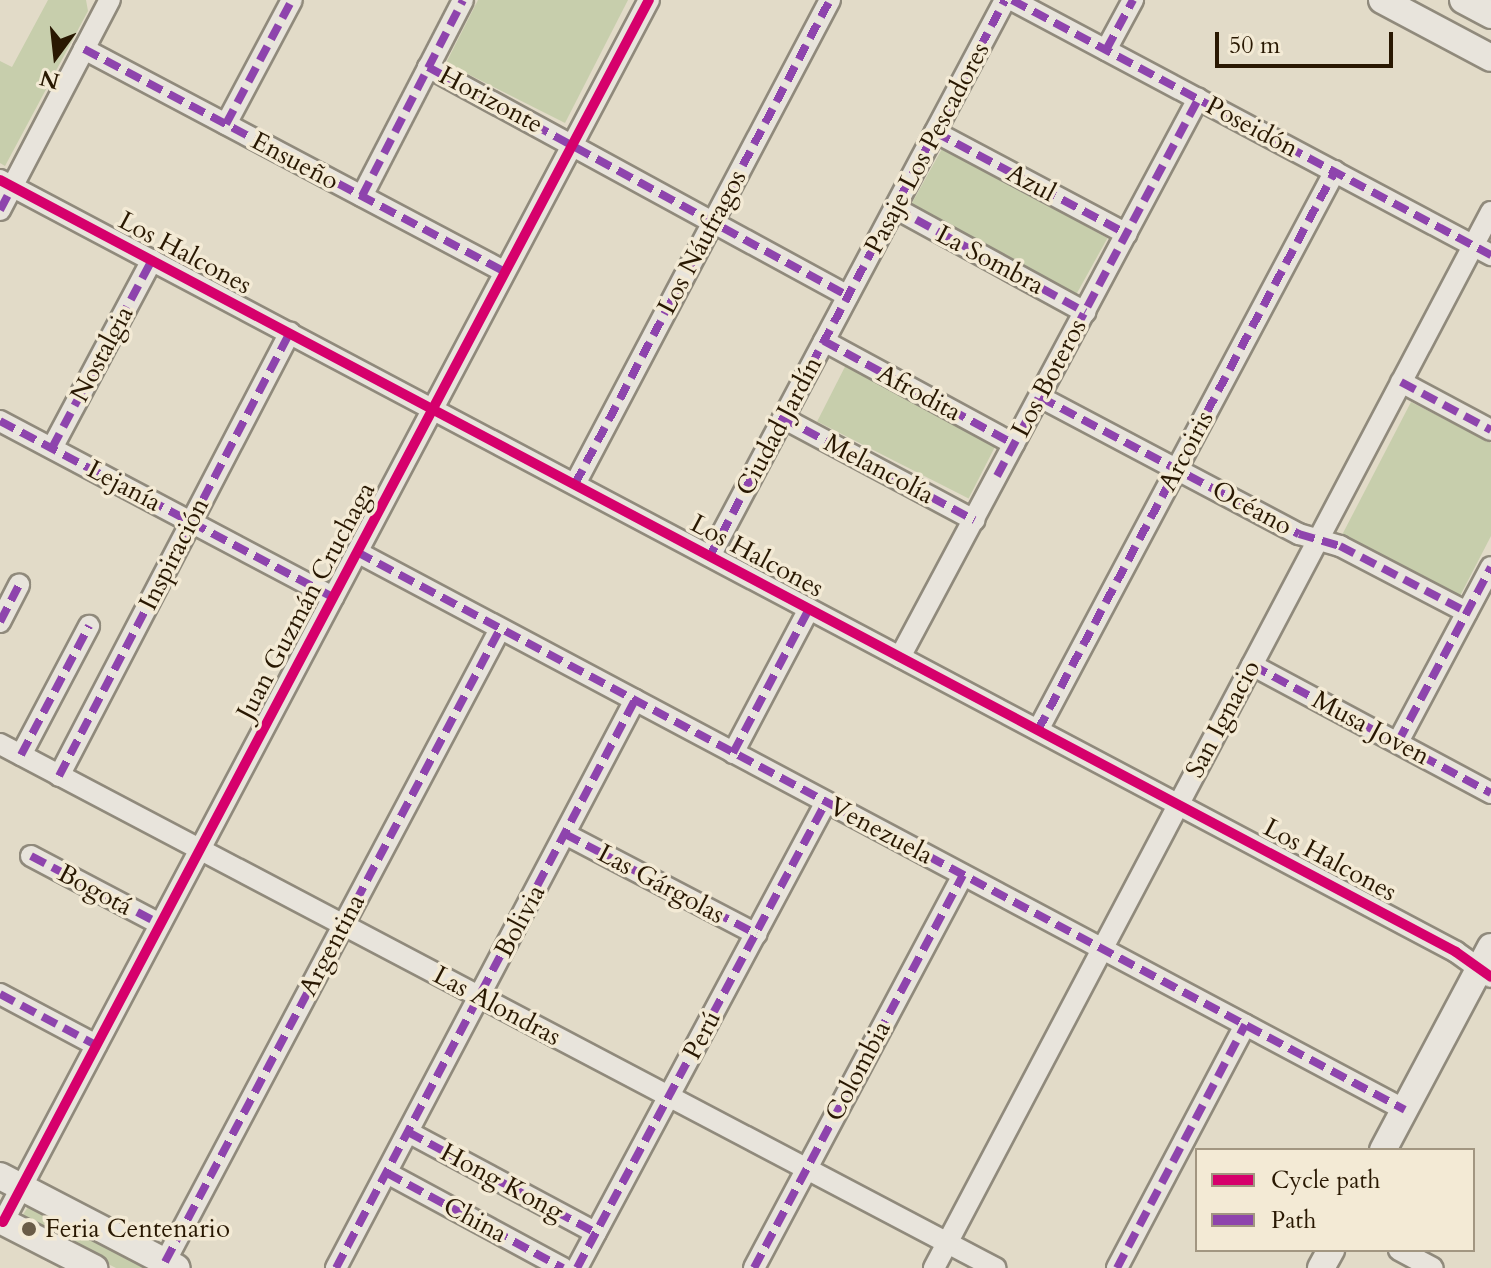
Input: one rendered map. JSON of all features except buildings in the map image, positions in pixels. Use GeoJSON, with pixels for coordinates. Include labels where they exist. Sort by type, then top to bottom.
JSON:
{"type":"FeatureCollection","features":[{"type":"Feature","properties":{"kind":"street"},"geometry":{"type":"LineString","coordinates":[[0,210],[6,183],[110,0]]}},
{"type":"Feature","properties":{"kind":"street"},"geometry":{"type":"LineString","coordinates":[[226,124],[292,0]]}},
{"type":"Feature","properties":{"kind":"street"},"geometry":{"type":"LineString","coordinates":[[362,196],[463,0]]}},
{"type":"Feature","properties":{"kind":"street","name":"Juan Guzmán Cruchaga"},"geometry":{"type":"LineString","coordinates":[[2,1221],[11,1181],[96,1045],[649,0]]}},
{"type":"Feature","properties":{"kind":"street","name":"Los Náufragos"},"geometry":{"type":"LineString","coordinates":[[575,484],[830,0]]}},
{"type":"Feature","properties":{"kind":"street","name":"Pasaje Los Pescadores"},"geometry":{"type":"LineString","coordinates":[[848,296],[1005,0]]}},
{"type":"Feature","properties":{"kind":"street","name":"Poseidón"},"geometry":{"type":"LineString","coordinates":[[1012,0],[1482,250]]}},
{"type":"Feature","properties":{"kind":"street"},"geometry":{"type":"LineString","coordinates":[[1106,50],[1133,0]]}},
{"type":"Feature","properties":{"kind":"street"},"geometry":{"type":"LineString","coordinates":[[1382,0],[1491,58]]}},
{"type":"Feature","properties":{"kind":"street"},"geometry":{"type":"LineString","coordinates":[[1463,0],[1491,15]]}},
{"type":"Feature","properties":{"kind":"street","name":"Ensueño"},"geometry":{"type":"LineString","coordinates":[[84,49],[505,272]]}},
{"type":"Feature","properties":{"kind":"street","name":"Horizonte"},"geometry":{"type":"LineString","coordinates":[[428,67],[848,296]]}},
{"type":"Feature","properties":{"kind":"street","name":"Los Boteros"},"geometry":{"type":"LineString","coordinates":[[900,657],[1198,99]]}},
{"type":"Feature","properties":{"kind":"street","name":"Azul"},"geometry":{"type":"LineString","coordinates":[[935,132],[1127,234]]}},
{"type":"Feature","properties":{"kind":"street","name":"Arcoiris"},"geometry":{"type":"LineString","coordinates":[[1038,730],[1335,171]]}},
{"type":"Feature","properties":{"kind":"street","name":"Los Halcones"},"geometry":{"type":"LineString","coordinates":[[6,183],[1178,804],[1487,964]]}},
{"type":"Feature","properties":{"kind":"street","name":"La Sombra"},"geometry":{"type":"LineString","coordinates":[[895,208],[1085,312]]}},
{"type":"Feature","properties":{"kind":"street","name":"San Ignacio"},"geometry":{"type":"LineString","coordinates":[[934,1268],[1401,382],[1482,250],[1491,212]]}},
{"type":"Feature","properties":{"kind":"street","name":"Nostalgia"},"geometry":{"type":"LineString","coordinates":[[52,448],[152,260]]}},
{"type":"Feature","properties":{"kind":"street","name":"Ciudad Jardín"},"geometry":{"type":"LineString","coordinates":[[710,556],[848,296]]}},
{"type":"Feature","properties":{"kind":"street","name":"Inspiración"},"geometry":{"type":"LineString","coordinates":[[59,776],[290,333]]}},
{"type":"Feature","properties":{"kind":"street","name":"Afrodita"},"geometry":{"type":"LineString","coordinates":[[824,341],[1014,444]]}},
{"type":"Feature","properties":{"kind":"street"},"geometry":{"type":"LineString","coordinates":[[1401,382],[1491,430]]}},
{"type":"Feature","properties":{"kind":"street","name":"Océano"},"geometry":{"type":"LineString","coordinates":[[1040,397],[1177,469],[1467,612]]}},
{"type":"Feature","properties":{"kind":"street","name":"Melancolía"},"geometry":{"type":"LineString","coordinates":[[783,418],[974,520]]}},
{"type":"Feature","properties":{"kind":"street","name":"Lejanía"},"geometry":{"type":"LineString","coordinates":[[0,421],[333,597]]}},
{"type":"Feature","properties":{"kind":"street","name":"Venezuela"},"geometry":{"type":"LineString","coordinates":[[357,552],[1405,1110]]}},
{"type":"Feature","properties":{"kind":"street"},"geometry":{"type":"LineString","coordinates":[[1398,742],[1491,567]]}},
{"type":"Feature","properties":{"kind":"street"},"geometry":{"type":"LineString","coordinates":[[0,622],[19,585]]}},
{"type":"Feature","properties":{"kind":"street"},"geometry":{"type":"LineString","coordinates":[[733,753],[809,609]]}},
{"type":"Feature","properties":{"kind":"street"},"geometry":{"type":"LineString","coordinates":[[21,755],[89,626]]}},
{"type":"Feature","properties":{"kind":"street","name":"Argentina"},"geometry":{"type":"LineString","coordinates":[[171,1265],[343,925],[500,629]]}},
{"type":"Feature","properties":{"kind":"street","name":"Musa Joven"},"geometry":{"type":"LineString","coordinates":[[1252,665],[1491,793]]}},
{"type":"Feature","properties":{"kind":"street","name":"Bolivia"},"geometry":{"type":"LineString","coordinates":[[336,1268],[635,700]]}},
{"type":"Feature","properties":{"kind":"street","name":"Las Alondras"},"geometry":{"type":"LineString","coordinates":[[0,744],[995,1268]]}},
{"type":"Feature","properties":{"kind":"street","name":"Perú"},"geometry":{"type":"LineString","coordinates":[[577,1268],[826,802]]}},
{"type":"Feature","properties":{"kind":"street","name":"Las Gárgolas"},"geometry":{"type":"LineString","coordinates":[[565,834],[756,934]]}},
{"type":"Feature","properties":{"kind":"street","name":"Bogotá"},"geometry":{"type":"LineString","coordinates":[[31,856],[160,924]]}},
{"type":"Feature","properties":{"kind":"street","name":"Colombia"},"geometry":{"type":"LineString","coordinates":[[754,1268],[963,875]]}},
{"type":"Feature","properties":{"kind":"street"},"geometry":{"type":"LineString","coordinates":[[1384,1148],[1487,964]]}},
{"type":"Feature","properties":{"kind":"street"},"geometry":{"type":"LineString","coordinates":[[0,994],[96,1045]]}},
{"type":"Feature","properties":{"kind":"street"},"geometry":{"type":"LineString","coordinates":[[1117,1268],[1245,1025]]}},
{"type":"Feature","properties":{"kind":"street","name":"Hong Kong"},"geometry":{"type":"LineString","coordinates":[[408,1132],[596,1233]]}},
{"type":"Feature","properties":{"kind":"street","name":"China"},"geometry":{"type":"LineString","coordinates":[[387,1173],[563,1268]]}},
{"type":"Feature","properties":{"kind":"street"},"geometry":{"type":"LineString","coordinates":[[11,1181],[171,1265]]}},
{"type":"Feature","properties":{"kind":"street"},"geometry":{"type":"LineString","coordinates":[[2,1221],[94,1268]]}},
{"type":"Feature","properties":{"kind":"street"},"geometry":{"type":"LineString","coordinates":[[1403,1252],[1433,1268]]}},
{"type":"Feature","properties":{"kind":"green space"},"geometry":{"type":"Polygon","coordinates":[[[48,0],[86,0],[88,11],[5,166],[0,163],[0,61],[12,67],[48,0]]]}},
{"type":"Feature","properties":{"kind":"green space"},"geometry":{"type":"Polygon","coordinates":[[[478,0],[628,0],[565,123],[446,63],[478,0]]]}},
{"type":"Feature","properties":{"kind":"green space"},"geometry":{"type":"Polygon","coordinates":[[[943,147],[1107,238],[1075,297],[911,206],[943,147]]]}},
{"type":"Feature","properties":{"kind":"green space"},"geometry":{"type":"Polygon","coordinates":[[[853,351],[1004,428],[969,499],[817,421],[853,351]]]}},
{"type":"Feature","properties":{"kind":"green space"},"geometry":{"type":"Polygon","coordinates":[[[1411,402],[1491,443],[1491,536],[1460,596],[1342,535],[1411,402]]]}},
{"type":"Feature","properties":{"kind":"green space"},"geometry":{"type":"Polygon","coordinates":[[[28,1207],[153,1268],[116,1268],[29,1224],[22,1216],[28,1207]]]}},
{"type":"Feature","properties":{"kind":"marked path"},"geometry":{"type":"LineString","coordinates":[[226,124],[292,0]]}},
{"type":"Feature","properties":{"kind":"marked path"},"geometry":{"type":"LineString","coordinates":[[362,196],[463,0]]}},
{"type":"Feature","properties":{"kind":"marked path"},"geometry":{"type":"LineString","coordinates":[[575,484],[830,0]]}},
{"type":"Feature","properties":{"kind":"marked path"},"geometry":{"type":"LineString","coordinates":[[710,556],[1005,0]]}},
{"type":"Feature","properties":{"kind":"marked path"},"geometry":{"type":"LineString","coordinates":[[1012,0],[1491,255]]}},
{"type":"Feature","properties":{"kind":"marked path"},"geometry":{"type":"LineString","coordinates":[[1106,50],[1133,0]]}},
{"type":"Feature","properties":{"kind":"marked path"},"geometry":{"type":"LineString","coordinates":[[84,49],[505,272]]}},
{"type":"Feature","properties":{"kind":"marked path"},"geometry":{"type":"LineString","coordinates":[[428,67],[848,296]]}},
{"type":"Feature","properties":{"kind":"marked path"},"geometry":{"type":"LineString","coordinates":[[997,476],[1198,99]]}},
{"type":"Feature","properties":{"kind":"marked path"},"geometry":{"type":"LineString","coordinates":[[935,132],[1127,234]]}},
{"type":"Feature","properties":{"kind":"marked path"},"geometry":{"type":"LineString","coordinates":[[1038,730],[1335,171]]}},
{"type":"Feature","properties":{"kind":"marked path"},"geometry":{"type":"LineString","coordinates":[[0,210],[13,186]]}},
{"type":"Feature","properties":{"kind":"marked path"},"geometry":{"type":"LineString","coordinates":[[895,208],[1085,312]]}},
{"type":"Feature","properties":{"kind":"marked path"},"geometry":{"type":"LineString","coordinates":[[52,448],[152,260]]}},
{"type":"Feature","properties":{"kind":"marked path"},"geometry":{"type":"LineString","coordinates":[[59,776],[290,333]]}},
{"type":"Feature","properties":{"kind":"marked path"},"geometry":{"type":"LineString","coordinates":[[824,341],[1014,444]]}},
{"type":"Feature","properties":{"kind":"marked path"},"geometry":{"type":"LineString","coordinates":[[1401,382],[1491,430]]}},
{"type":"Feature","properties":{"kind":"marked path"},"geometry":{"type":"LineString","coordinates":[[1040,397],[1299,534],[1340,546],[1467,612]]}},
{"type":"Feature","properties":{"kind":"marked path"},"geometry":{"type":"LineString","coordinates":[[783,418],[974,520]]}},
{"type":"Feature","properties":{"kind":"marked path"},"geometry":{"type":"LineString","coordinates":[[0,421],[333,597]]}},
{"type":"Feature","properties":{"kind":"marked path"},"geometry":{"type":"LineString","coordinates":[[357,552],[1405,1110]]}},
{"type":"Feature","properties":{"kind":"marked path"},"geometry":{"type":"LineString","coordinates":[[1398,742],[1491,567]]}},
{"type":"Feature","properties":{"kind":"marked path"},"geometry":{"type":"LineString","coordinates":[[0,622],[19,585]]}},
{"type":"Feature","properties":{"kind":"marked path"},"geometry":{"type":"LineString","coordinates":[[733,753],[809,609]]}},
{"type":"Feature","properties":{"kind":"marked path"},"geometry":{"type":"LineString","coordinates":[[21,755],[89,626]]}},
{"type":"Feature","properties":{"kind":"marked path"},"geometry":{"type":"LineString","coordinates":[[165,1262],[500,629]]}},
{"type":"Feature","properties":{"kind":"marked path"},"geometry":{"type":"LineString","coordinates":[[1252,665],[1491,793]]}},
{"type":"Feature","properties":{"kind":"marked path"},"geometry":{"type":"LineString","coordinates":[[336,1268],[635,700]]}},
{"type":"Feature","properties":{"kind":"marked path"},"geometry":{"type":"LineString","coordinates":[[577,1268],[826,802]]}},
{"type":"Feature","properties":{"kind":"marked path"},"geometry":{"type":"LineString","coordinates":[[565,834],[756,934]]}},
{"type":"Feature","properties":{"kind":"marked path"},"geometry":{"type":"LineString","coordinates":[[31,856],[160,924]]}},
{"type":"Feature","properties":{"kind":"marked path"},"geometry":{"type":"LineString","coordinates":[[754,1268],[963,875]]}},
{"type":"Feature","properties":{"kind":"marked path"},"geometry":{"type":"LineString","coordinates":[[0,994],[96,1045]]}},
{"type":"Feature","properties":{"kind":"marked path"},"geometry":{"type":"LineString","coordinates":[[1117,1268],[1245,1025]]}},
{"type":"Feature","properties":{"kind":"marked path"},"geometry":{"type":"LineString","coordinates":[[408,1132],[596,1233]]}},
{"type":"Feature","properties":{"kind":"marked path"},"geometry":{"type":"LineString","coordinates":[[387,1173],[563,1268]]}},
{"type":"Feature","properties":{"kind":"cycle path"},"geometry":{"type":"LineString","coordinates":[[3,1222],[649,0]]}},
{"type":"Feature","properties":{"kind":"cycle path"},"geometry":{"type":"LineString","coordinates":[[0,180],[1456,952],[1491,977]]}},
{"type":"Feature","properties":{"kind":"place","name":"Feria Centenario"},"geometry":{"type":"Point","coordinates":[29,1229]}}]}
